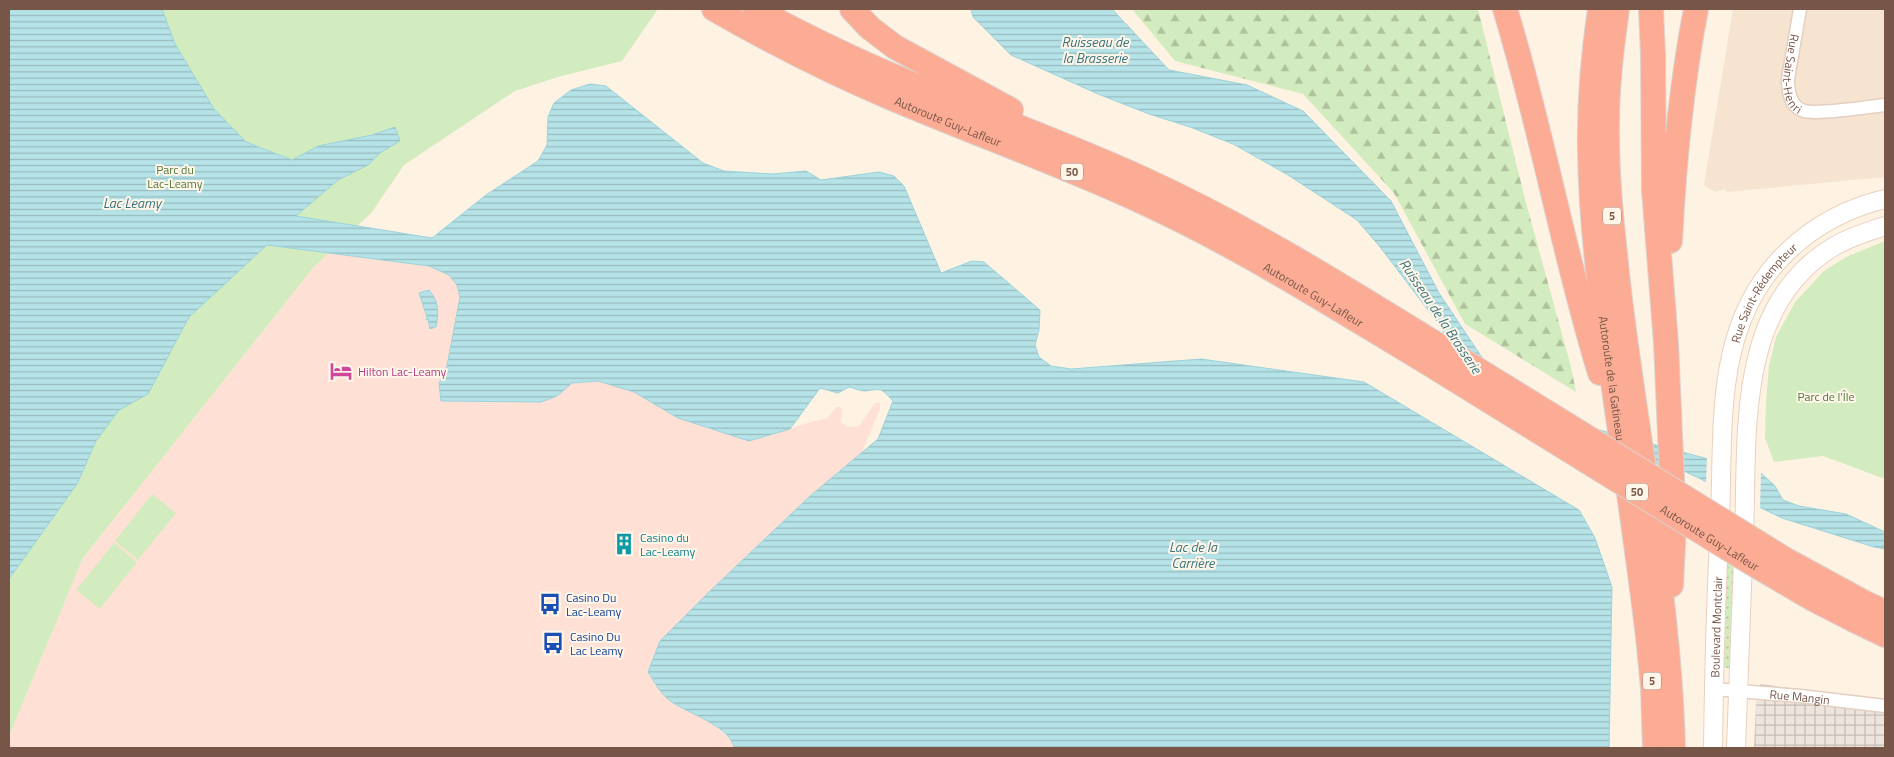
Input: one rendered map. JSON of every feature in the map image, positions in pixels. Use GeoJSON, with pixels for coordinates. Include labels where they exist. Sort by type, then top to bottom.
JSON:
{"type":"FeatureCollection","features":[{"type":"Feature","properties":{"kind":"highway","name":"Autoroute Guy-Lafleur"},"geometry":{"type":"LineString","coordinates":[[714,9],[789,50],[862,85],[1120,192],[1202,230],[1311,292],[1425,350]]}},
{"type":"Feature","properties":{"kind":"highway","name":"Autoroute Guy-Lafleur"},"geometry":{"type":"LineString","coordinates":[[755,9],[895,77],[1120,169],[1183,198],[1249,232],[1312,268],[1425,350],[1744,558],[1806,595],[1869,612],[1885,635]]}},
{"type":"Feature","properties":{"kind":"highway"},"geometry":{"type":"LineString","coordinates":[[852,9],[870,28],[902,52],[1120,169]]}},
{"type":"Feature","properties":{"kind":"highway"},"geometry":{"type":"LineString","coordinates":[[1505,9],[1586,327],[1622,442]]}},
{"type":"Feature","properties":{"kind":"highway","name":"Autoroute de la Gatineau"},"geometry":{"type":"LineString","coordinates":[[1600,9],[1592,67],[1591,186],[1600,288],[1628,420],[1622,442],[1637,484],[1653,688],[1655,748]]}},
{"type":"Feature","properties":{"kind":"highway","name":"Autoroute de la Gatineau"},"geometry":{"type":"LineString","coordinates":[[1617,9],[1609,82],[1608,165],[1628,420],[1637,484],[1668,652],[1673,748]]}},
{"type":"Feature","properties":{"kind":"highway"},"geometry":{"type":"LineString","coordinates":[[1650,9],[1653,55],[1654,190],[1666,343],[1674,525],[1668,652]]}},
{"type":"Feature","properties":{"kind":"highway"},"geometry":{"type":"LineString","coordinates":[[1666,343],[1676,149],[1696,9]]}},
{"type":"Feature","properties":{"kind":"main road","name":"Rue Saint-Rédempteur"},"geometry":{"type":"LineString","coordinates":[[1723,444],[1724,396],[1732,348],[1744,312],[1756,290],[1780,259],[1816,227],[1846,212],[1885,200]]}},
{"type":"Feature","properties":{"kind":"main road","name":"Rue Saint-Rédempteur"},"geometry":{"type":"LineString","coordinates":[[1747,451],[1748,411],[1754,370],[1761,339],[1775,308],[1794,281],[1818,257],[1833,246],[1850,238],[1885,226]]}},
{"type":"Feature","properties":{"kind":"main road","name":"Boulevard Montclair"},"geometry":{"type":"LineString","coordinates":[[1713,748],[1723,444]]}},
{"type":"Feature","properties":{"kind":"main road","name":"Boulevard Montclair"},"geometry":{"type":"LineString","coordinates":[[1736,748],[1747,451]]}},
{"type":"Feature","properties":{"kind":"street","name":"Rue Saint-Henri"},"geometry":{"type":"LineString","coordinates":[[1800,9],[1788,79],[1790,98],[1796,106],[1804,111],[1816,112],[1885,105]]}},
{"type":"Feature","properties":{"kind":"street","name":"Rue Mangin"},"geometry":{"type":"LineString","coordinates":[[1714,689],[1885,706]]}},
{"type":"Feature","properties":{"kind":"shaded area"},"geometry":{"type":"Polygon","coordinates":[[[1733,9],[1885,9],[1885,177],[1726,192],[1725,189],[1715,192],[1704,185],[1733,9]]]}},
{"type":"Feature","properties":{"kind":"shaded area"},"geometry":{"type":"Polygon","coordinates":[[[328,253],[429,266],[449,275],[457,284],[460,297],[446,371],[439,383],[441,401],[541,402],[557,396],[572,383],[598,381],[634,392],[678,418],[749,441],[814,421],[827,419],[836,407],[840,407],[842,411],[841,422],[848,427],[859,426],[875,403],[880,403],[880,409],[862,452],[810,496],[660,641],[648,671],[670,700],[713,724],[733,742],[734,748],[9,748],[9,736],[83,558],[313,268],[328,253]]]}},
{"type":"Feature","properties":{"kind":"shaded area"},"geometry":{"type":"Polygon","coordinates":[[[1760,684],[1885,700],[1885,748],[1754,748],[1756,704],[1760,684]]]}},
{"type":"Feature","properties":{"kind":"green space","name":"Parc du Lac-Leamy"},"geometry":{"type":"Polygon","coordinates":[[[9,9],[658,9],[622,61],[558,77],[515,91],[404,165],[372,212],[313,268],[83,558],[9,736],[9,9]]]}},
{"type":"Feature","properties":{"kind":"green space"},"geometry":{"type":"Polygon","coordinates":[[[1132,9],[1478,9],[1525,199],[1571,367],[1576,392],[1465,324],[1394,193],[1303,94],[1175,61],[1132,9]]]}},
{"type":"Feature","properties":{"kind":"green space","name":"Parc de l'Île"},"geometry":{"type":"Polygon","coordinates":[[[1885,241],[1885,479],[1823,456],[1774,462],[1765,438],[1769,366],[1776,337],[1795,302],[1824,271],[1846,257],[1885,241]]]}},
{"type":"Feature","properties":{"kind":"green space"},"geometry":{"type":"Polygon","coordinates":[[[152,494],[176,513],[138,560],[115,541],[152,494]]]}},
{"type":"Feature","properties":{"kind":"green space"},"geometry":{"type":"Polygon","coordinates":[[[114,543],[137,562],[100,609],[76,590],[114,543]]]}},
{"type":"Feature","properties":{"kind":"green space"},"geometry":{"type":"Polygon","coordinates":[[[1727,562],[1734,566],[1729,668],[1722,668],[1727,562]]]}},
{"type":"Feature","properties":{"kind":"water","name":"Lac de la Carrière"},"geometry":{"type":"Polygon","coordinates":[[[9,9],[162,9],[175,44],[214,109],[246,142],[292,160],[318,146],[372,135],[395,127],[400,141],[380,153],[368,165],[338,180],[296,216],[432,238],[486,195],[538,161],[547,145],[548,117],[554,103],[571,90],[590,84],[606,86],[703,163],[724,171],[772,174],[806,171],[821,180],[879,172],[894,176],[904,186],[941,273],[972,261],[984,262],[1040,310],[1039,330],[1035,345],[1039,357],[1051,366],[1071,369],[1201,359],[1364,382],[1579,510],[1595,538],[1612,587],[1609,748],[734,748],[731,740],[725,733],[669,700],[657,687],[648,672],[660,641],[810,496],[878,439],[893,401],[886,393],[881,390],[863,391],[849,387],[838,393],[820,388],[790,429],[749,441],[678,418],[634,392],[598,381],[572,383],[557,396],[541,402],[441,401],[439,383],[446,371],[460,297],[457,285],[449,275],[429,266],[267,245],[189,317],[148,394],[119,410],[96,441],[77,484],[9,579],[9,9]]]}},
{"type":"Feature","properties":{"kind":"water","name":"Ruisseau de la Brasserie"},"geometry":{"type":"Polygon","coordinates":[[[971,9],[1112,9],[1169,70],[1247,85],[1303,111],[1391,201],[1439,293],[1487,365],[1592,428],[1761,473],[1775,486],[1783,500],[1799,506],[1846,514],[1885,532],[1885,549],[1782,518],[1686,472],[1577,442],[1465,369],[1438,323],[1357,220],[1288,175],[1233,144],[1098,94],[1011,55],[973,17],[971,9]]]}},
{"type":"Feature","properties":{"kind":"water"},"geometry":{"type":"Polygon","coordinates":[[[429,290],[435,299],[438,312],[436,327],[430,329],[419,293],[429,290]]]}},
{"type":"Feature","properties":{"kind":"pier"},"geometry":{"type":"Polygon","coordinates":[[[1707,456],[1761,471],[1760,510],[1706,485],[1707,456]]]}},
{"type":"Feature","properties":{"kind":"place","name":"Hilton Lac-Leamy"},"geometry":{"type":"Point","coordinates":[341,371]}},
{"type":"Feature","properties":{"kind":"place","name":"Casino du Lac-Leamy"},"geometry":{"type":"Point","coordinates":[624,544]}},
{"type":"Feature","properties":{"kind":"place","name":"Casino Du Lac-Leamy"},"geometry":{"type":"Point","coordinates":[550,604]}},
{"type":"Feature","properties":{"kind":"place","name":"Casino Du Lac Leamy"},"geometry":{"type":"Point","coordinates":[553,643]}},
{"type":"Feature","properties":{"kind":"water label","name":"Lac Leamy"},"geometry":{"type":"Point","coordinates":[132,202]}}]}
